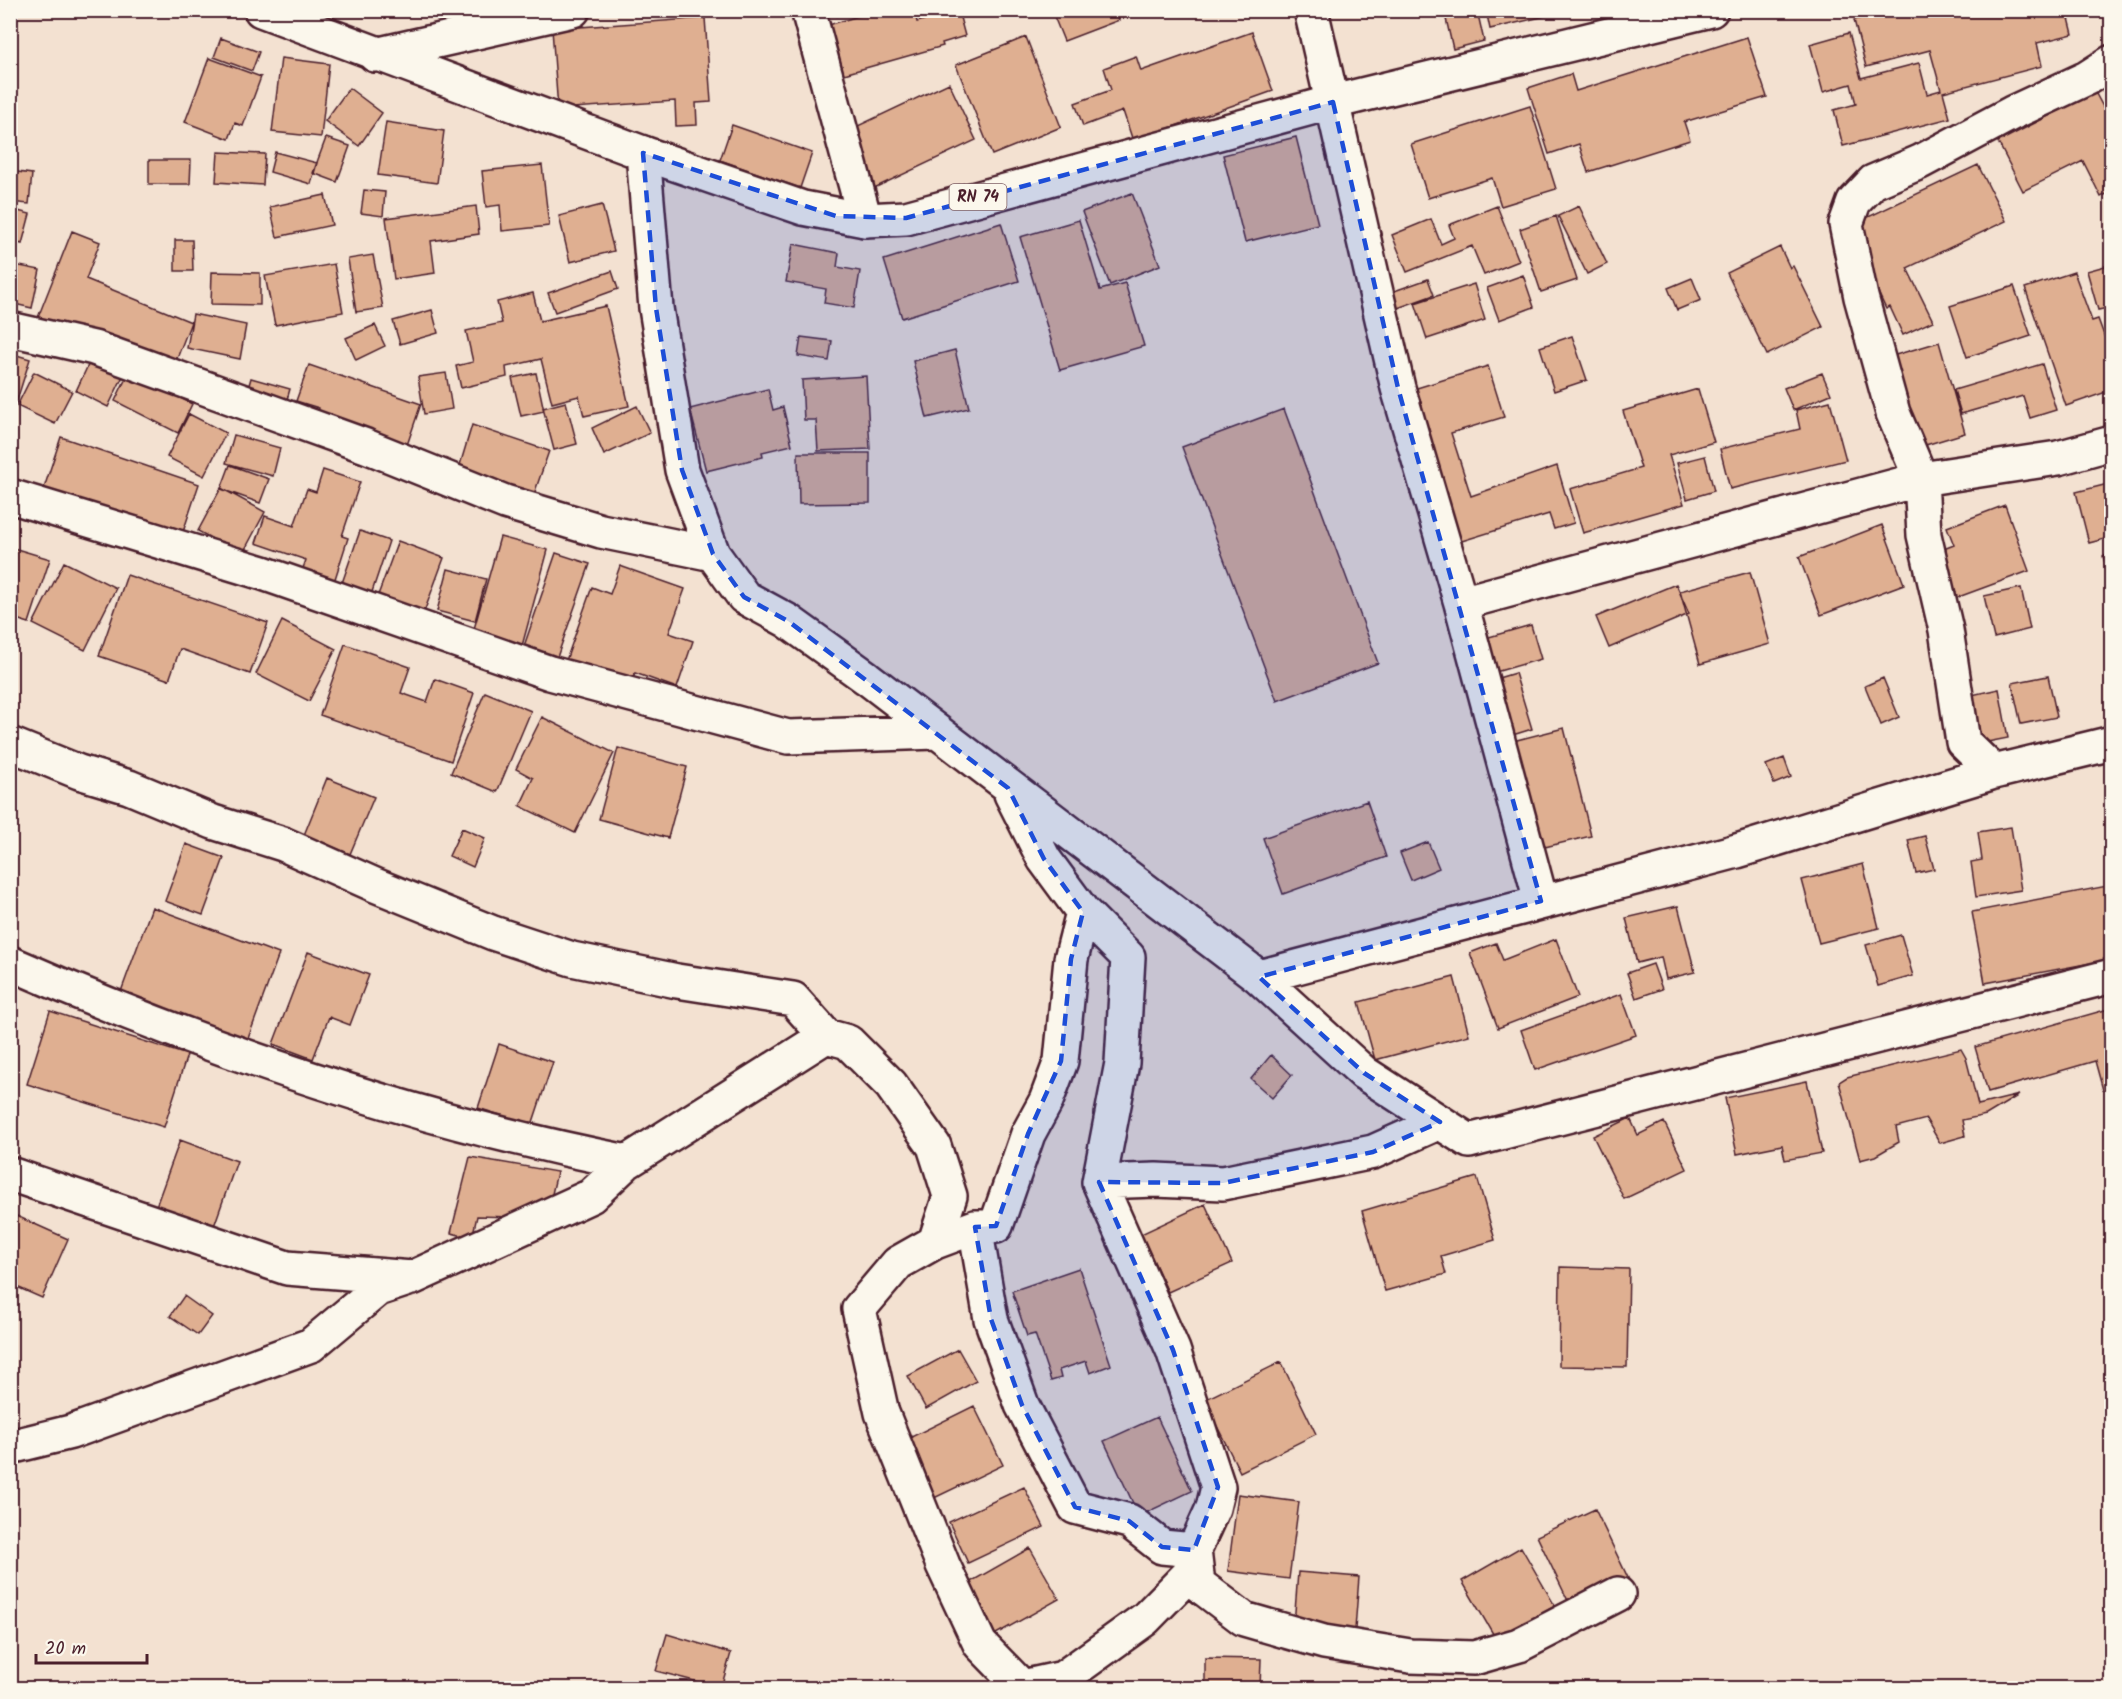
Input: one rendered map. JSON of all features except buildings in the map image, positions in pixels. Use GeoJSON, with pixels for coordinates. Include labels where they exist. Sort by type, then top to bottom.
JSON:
{"type":"FeatureCollection","features":[{"type":"Feature","properties":{"kind":"street","name":"RN 74"},"geometry":{"type":"LineString","coordinates":[[261,10],[375,56],[643,153],[804,208],[865,220],[906,218],[1332,102],[1711,10]]}},
{"type":"Feature","properties":{"kind":"street"},"geometry":{"type":"LineString","coordinates":[[375,56],[573,10]]}},
{"type":"Feature","properties":{"kind":"street"},"geometry":{"type":"LineString","coordinates":[[808,10],[865,220]]}},
{"type":"Feature","properties":{"kind":"street"},"geometry":{"type":"LineString","coordinates":[[1311,10],[1398,388],[1461,603],[1541,902]]}},
{"type":"Feature","properties":{"kind":"street"},"geometry":{"type":"LineString","coordinates":[[1994,772],[1963,742],[1946,630],[1924,535],[1921,479],[1893,413],[1861,297],[1846,224],[1854,202],[1873,182],[1920,162],[2012,113],[2087,78],[2112,62]]}},
{"type":"Feature","properties":{"kind":"street"},"geometry":{"type":"LineString","coordinates":[[643,153],[656,308],[682,470],[713,554],[744,597],[788,621],[1259,977],[1364,1073],[1469,1141],[2112,975]]}},
{"type":"Feature","properties":{"kind":"street"},"geometry":{"type":"LineString","coordinates":[[10,329],[94,348],[376,450],[505,502],[601,531],[713,554]]}},
{"type":"Feature","properties":{"kind":"street"},"geometry":{"type":"LineString","coordinates":[[1461,603],[1921,479],[2058,458],[2112,443]]}},
{"type":"Feature","properties":{"kind":"street"},"geometry":{"type":"LineString","coordinates":[[10,496],[263,573],[550,673],[788,737],[937,732]]}},
{"type":"Feature","properties":{"kind":"street"},"geometry":{"type":"LineString","coordinates":[[1259,977],[1737,851],[1994,772],[2112,743]]}},
{"type":"Feature","properties":{"kind":"street"},"geometry":{"type":"LineString","coordinates":[[10,744],[79,772],[129,787],[213,822],[283,844],[375,885],[493,933],[572,959],[677,981],[793,999],[826,1036],[848,1042],[891,1085],[934,1146],[951,1196],[935,1242]]}},
{"type":"Feature","properties":{"kind":"street"},"geometry":{"type":"LineString","coordinates":[[1008,788],[1044,859],[1083,912],[1128,957],[1122,1063],[1099,1182],[1173,1350],[1218,1487],[1195,1558],[1145,1619],[1063,1678],[1022,1687],[980,1644],[943,1565],[882,1413],[859,1309],[898,1263],[935,1242],[975,1227],[996,1226],[1028,1134],[1046,1101],[1061,1061],[1071,959],[1083,912]]}},
{"type":"Feature","properties":{"kind":"street"},"geometry":{"type":"LineString","coordinates":[[10,963],[105,1005],[338,1086],[531,1143],[627,1162]]}},
{"type":"Feature","properties":{"kind":"street"},"geometry":{"type":"LineString","coordinates":[[10,1447],[71,1432],[311,1345],[378,1289],[412,1278],[591,1196],[627,1162],[826,1036]]}},
{"type":"Feature","properties":{"kind":"street"},"geometry":{"type":"LineString","coordinates":[[1099,1182],[1156,1180],[1223,1183],[1373,1152],[1440,1122]]}},
{"type":"Feature","properties":{"kind":"street"},"geometry":{"type":"LineString","coordinates":[[10,1174],[286,1268],[412,1278]]}},
{"type":"Feature","properties":{"kind":"street"},"geometry":{"type":"LineString","coordinates":[[975,1227],[991,1318],[1014,1383],[1022,1405],[1076,1507],[1129,1521],[1162,1547],[1195,1558]]}},
{"type":"Feature","properties":{"kind":"street"},"geometry":{"type":"LineString","coordinates":[[1195,1558],[1198,1584],[1244,1619],[1324,1642],[1410,1656],[1473,1658],[1519,1645],[1618,1594]]}},
{"type":"Feature","properties":{"kind":"highlighted area"},"geometry":{"type":"Polygon","coordinates":[[[1333,102],[1398,388],[1541,901],[1259,977],[1364,1073],[1440,1122],[1373,1152],[1223,1183],[1099,1182],[1173,1350],[1218,1487],[1194,1550],[1162,1547],[1129,1521],[1075,1507],[1022,1405],[991,1319],[975,1227],[996,1226],[1028,1134],[1061,1061],[1071,959],[1083,912],[1044,859],[1008,788],[788,621],[744,597],[713,554],[682,470],[656,308],[643,153],[836,216],[906,218],[1333,102]]]}}]}
